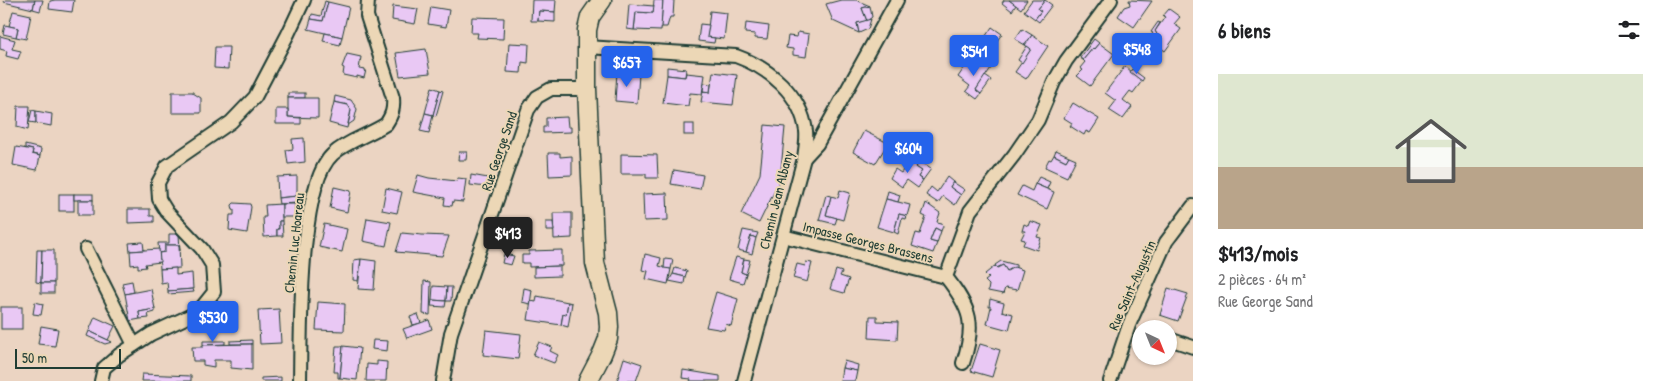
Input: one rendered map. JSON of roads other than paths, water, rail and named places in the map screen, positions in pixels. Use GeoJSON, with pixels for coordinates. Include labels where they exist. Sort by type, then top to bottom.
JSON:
{"type":"FeatureCollection","features":[{"type":"Feature","properties":{"kind":"main road"},"geometry":{"type":"LineString","coordinates":[[588,381],[608,339],[609,327],[608,313],[595,263],[586,47],[590,17],[602,0]]}},
{"type":"Feature","properties":{"kind":"street"},"geometry":{"type":"LineString","coordinates":[[102,381],[104,368],[119,355],[151,334],[198,312],[214,292],[212,265],[202,249],[167,212],[159,198],[158,183],[168,166],[232,122],[255,97],[304,0]]}},
{"type":"Feature","properties":{"kind":"street","name":"Chemin Luc Hoareau"},"geometry":{"type":"LineString","coordinates":[[300,381],[303,270],[311,204],[316,184],[324,164],[332,154],[386,124],[394,107],[393,98],[367,16],[368,0]]}},
{"type":"Feature","properties":{"kind":"street"},"geometry":{"type":"LineString","coordinates":[[804,158],[817,144],[897,0]]}},
{"type":"Feature","properties":{"kind":"street","name":"Impasse Georges Brassens"},"geometry":{"type":"LineString","coordinates":[[946,277],[970,211],[1014,155],[1038,120],[1062,68],[1111,0]]}},
{"type":"Feature","properties":{"kind":"street","name":"Chemin Jean Albany"},"geometry":{"type":"LineString","coordinates":[[586,47],[736,56],[753,62],[769,72],[788,91],[802,113],[806,133],[804,158],[744,381]]}},
{"type":"Feature","properties":{"kind":"street","name":"Rue George Sand"},"geometry":{"type":"LineString","coordinates":[[443,381],[451,333],[528,110],[537,97],[551,89],[587,89]]}},
{"type":"Feature","properties":{"kind":"street","name":"Rue Saint-Augustin"},"geometry":{"type":"LineString","coordinates":[[1138,320],[1166,242],[1193,206]]}},
{"type":"Feature","properties":{"kind":"street","name":"Impasse Georges Brassens"},"geometry":{"type":"LineString","coordinates":[[783,236],[946,277],[965,305],[970,322],[970,335],[963,363]]}},
{"type":"Feature","properties":{"kind":"street"},"geometry":{"type":"LineString","coordinates":[[86,249],[134,345]]}},
{"type":"Feature","properties":{"kind":"street","name":"Rue Saint-Augustin"},"geometry":{"type":"LineString","coordinates":[[1110,381],[1132,333]]}},
{"type":"Feature","properties":{"kind":"street"},"geometry":{"type":"LineString","coordinates":[[1178,342],[1193,347]]}}]}
